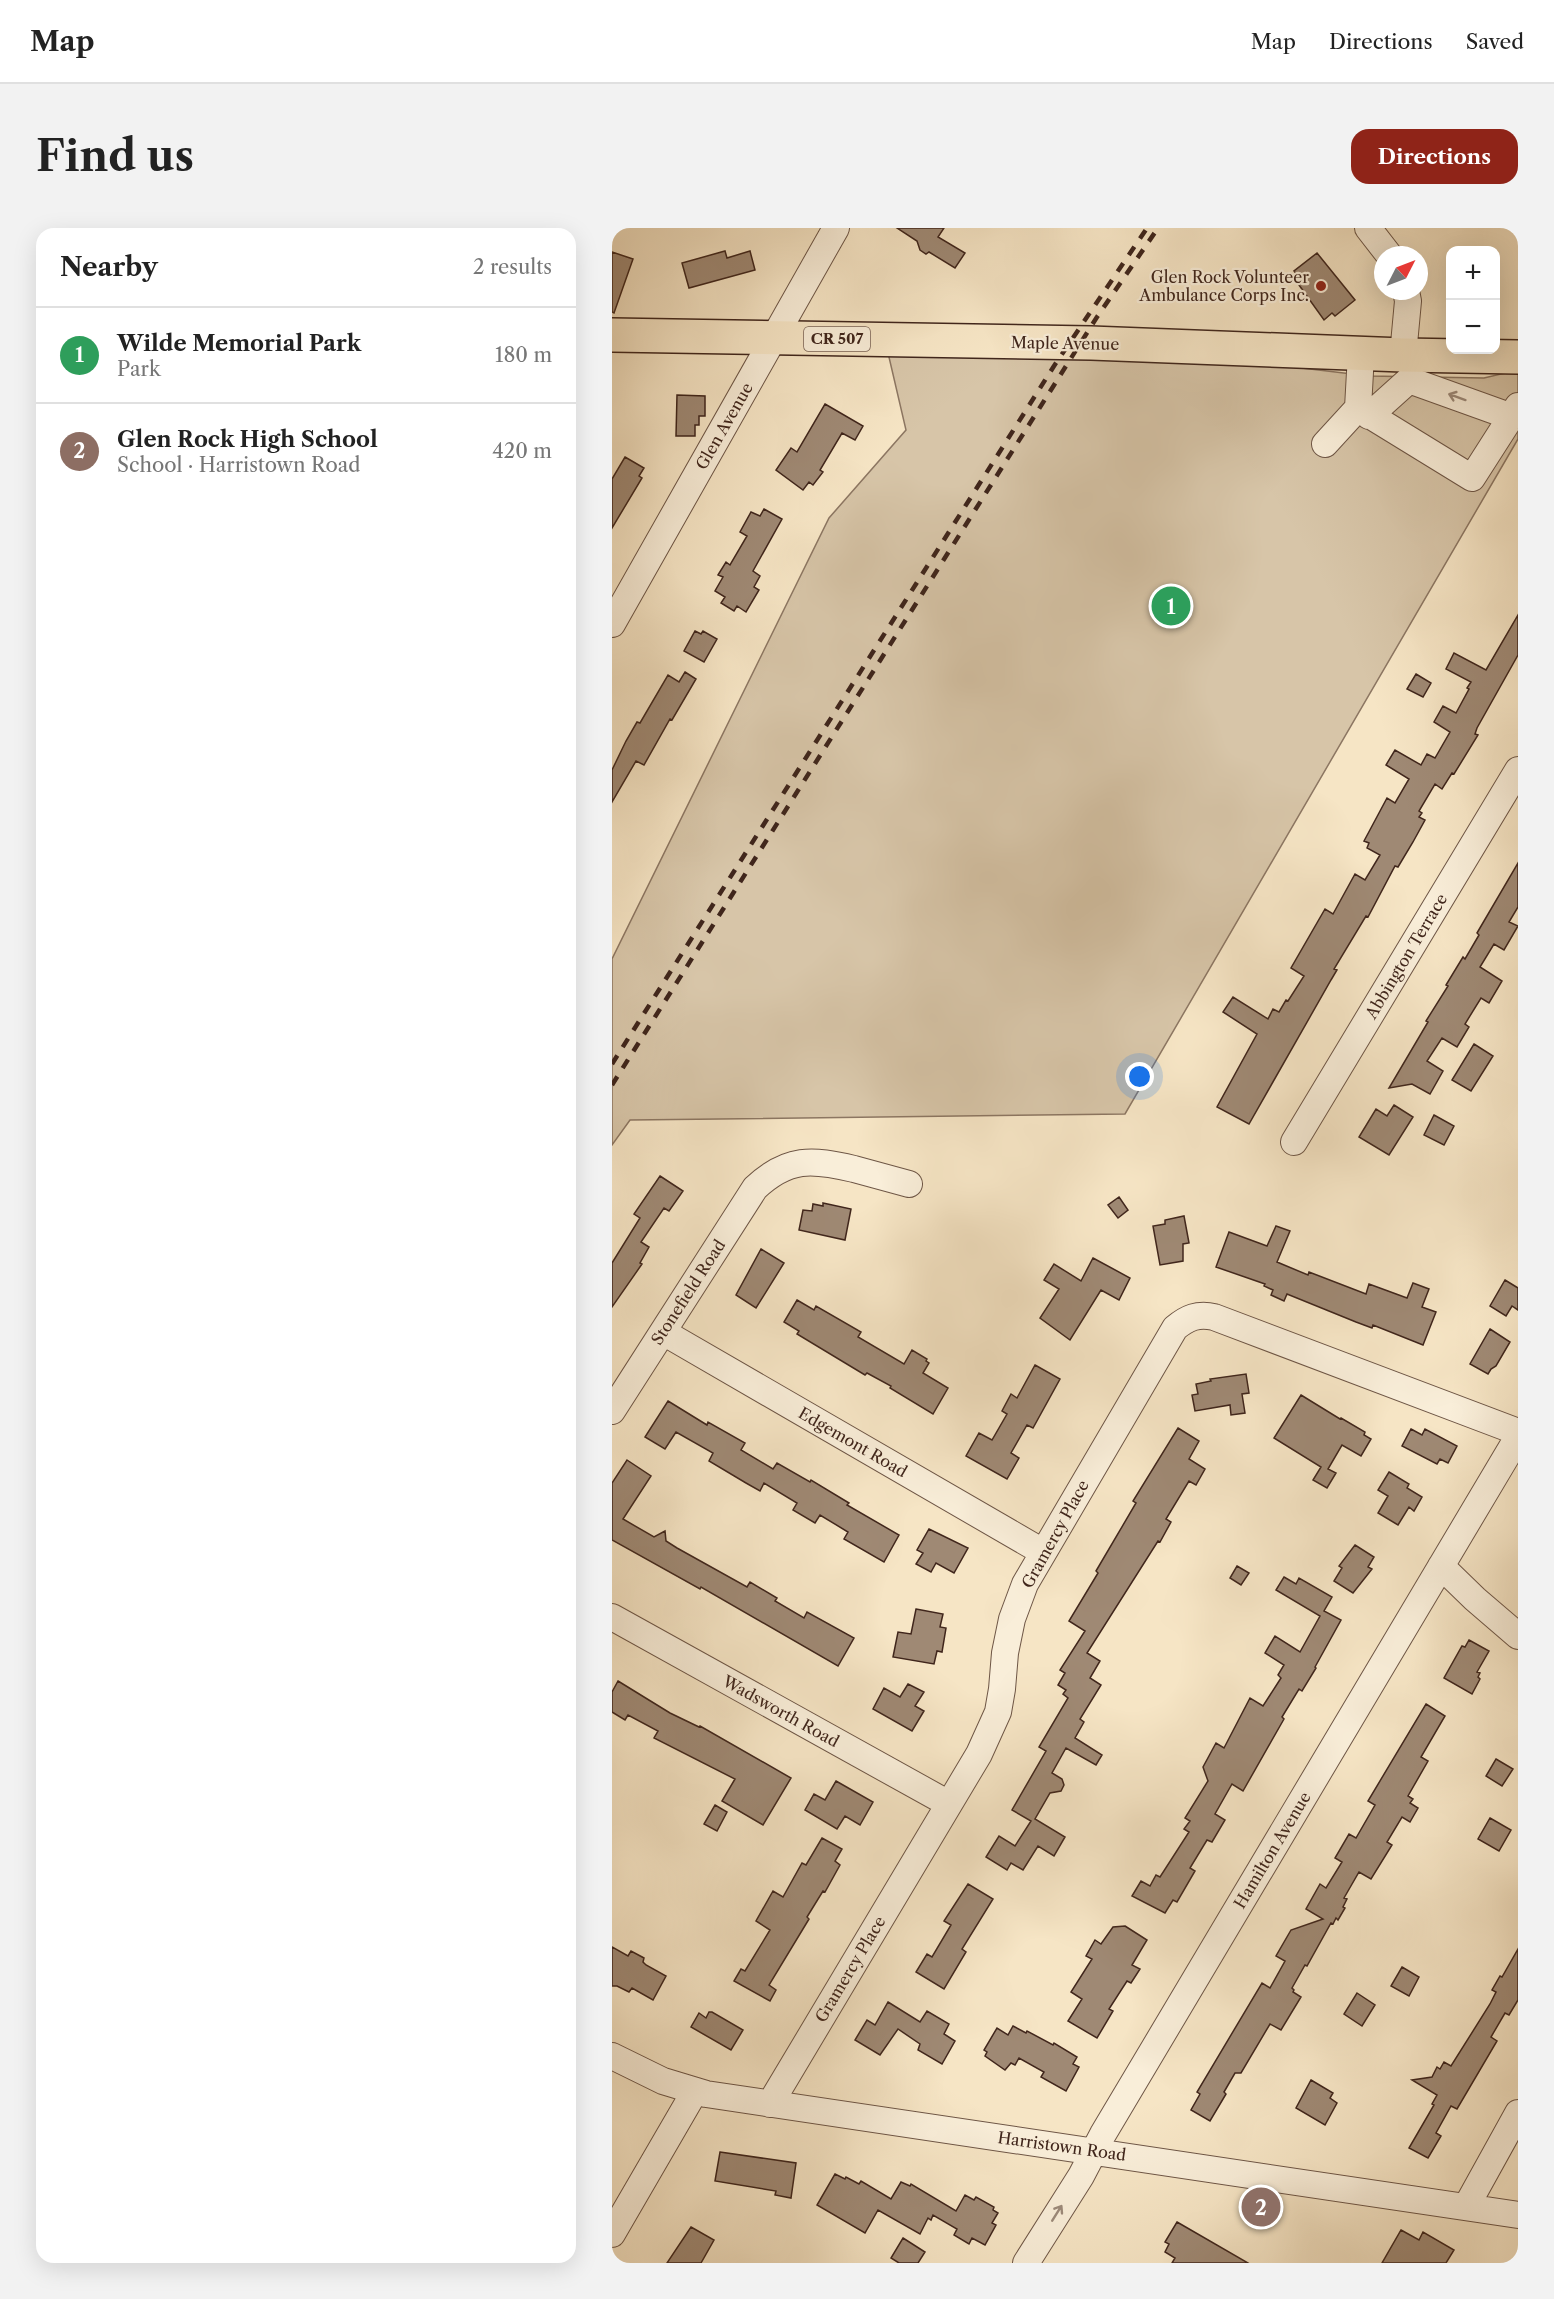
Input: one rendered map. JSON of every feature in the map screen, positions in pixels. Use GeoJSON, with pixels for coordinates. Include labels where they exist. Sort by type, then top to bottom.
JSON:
{"type":"FeatureCollection","features":[{"type":"Feature","properties":{"kind":"main road","name":"Maple Avenue"},"geometry":{"type":"LineString","coordinates":[[612,335],[1091,343],[1361,354],[1518,357]]}},
{"type":"Feature","properties":{"kind":"street","name":"Glen Avenue"},"geometry":{"type":"LineString","coordinates":[[612,624],[836,228]]}},
{"type":"Feature","properties":{"kind":"street"},"geometry":{"type":"LineString","coordinates":[[1368,228],[1382,246]]}},
{"type":"Feature","properties":{"kind":"street"},"geometry":{"type":"LineString","coordinates":[[1402,355],[1408,300]]}},
{"type":"Feature","properties":{"kind":"street"},"geometry":{"type":"LineString","coordinates":[[1361,354],[1363,412]]}},
{"type":"Feature","properties":{"kind":"street"},"geometry":{"type":"LineString","coordinates":[[1325,444],[1363,412],[1409,380],[1515,411],[1472,478],[1363,412]]}},
{"type":"Feature","properties":{"kind":"street","name":"Abbington Terrace"},"geometry":{"type":"LineString","coordinates":[[1294,1142],[1518,770]]}},
{"type":"Feature","properties":{"kind":"street","name":"Stonefield Road"},"geometry":{"type":"LineString","coordinates":[[612,1411],[755,1188],[768,1176],[785,1166],[819,1161],[909,1184]]}},
{"type":"Feature","properties":{"kind":"street","name":"Gramercy Place"},"geometry":{"type":"LineString","coordinates":[[770,2104],[980,1754],[998,1712],[1005,1653],[1012,1619],[1025,1584],[1175,1328],[1185,1320],[1196,1316],[1208,1316],[1518,1434]]}},
{"type":"Feature","properties":{"kind":"street","name":"Edgemont Road"},"geometry":{"type":"LineString","coordinates":[[663,1332],[1043,1552]]}},
{"type":"Feature","properties":{"kind":"street","name":"Hamilton Avenue"},"geometry":{"type":"LineString","coordinates":[[1026,2263],[1518,1434]]}},
{"type":"Feature","properties":{"kind":"street"},"geometry":{"type":"LineString","coordinates":[[1441,1566],[1518,1636]]}},
{"type":"Feature","properties":{"kind":"street","name":"Wadsworth Road"},"geometry":{"type":"LineString","coordinates":[[612,1617],[949,1804]]}},
{"type":"Feature","properties":{"kind":"street","name":"Harristown Road"},"geometry":{"type":"LineString","coordinates":[[612,2056],[663,2081],[695,2091],[1518,2215]]}},
{"type":"Feature","properties":{"kind":"street"},"geometry":{"type":"LineString","coordinates":[[612,2234],[695,2091]]}},
{"type":"Feature","properties":{"kind":"street"},"geometry":{"type":"LineString","coordinates":[[1466,2207],[1518,2113]]}},
{"type":"Feature","properties":{"kind":"shaded area"},"geometry":{"type":"Polygon","coordinates":[[[885,340],[1091,343],[1369,376],[1484,378],[1518,370],[1518,439],[1125,1114],[630,1120],[612,1145],[612,959],[829,518],[906,430],[885,340]]]}},
{"type":"Feature","properties":{"kind":"building"},"geometry":{"type":"Polygon","coordinates":[[[897,228],[944,228],[938,237],[965,253],[955,268],[929,252],[926,254],[920,250],[917,241],[897,228]]]}},
{"type":"Feature","properties":{"kind":"building"},"geometry":{"type":"Polygon","coordinates":[[[725,251],[727,258],[750,251],[755,270],[689,288],[682,263],[725,251]]]}},
{"type":"Feature","properties":{"kind":"building"},"geometry":{"type":"Polygon","coordinates":[[[612,252],[633,259],[614,313],[612,312],[612,252]]]}},
{"type":"Feature","properties":{"kind":"building","name":"Glen Rock Volunteer Ambulance Corps Inc."},"geometry":{"type":"Polygon","coordinates":[[[1317,253],[1355,300],[1335,316],[1332,313],[1324,320],[1299,285],[1302,282],[1294,271],[1317,253]]]}},
{"type":"Feature","properties":{"kind":"building"},"geometry":{"type":"Polygon","coordinates":[[[677,395],[705,396],[705,416],[699,416],[699,425],[695,425],[695,436],[676,436],[677,395]]]}},
{"type":"Feature","properties":{"kind":"building"},"geometry":{"type":"Polygon","coordinates":[[[825,404],[863,426],[855,440],[842,433],[820,470],[823,472],[813,485],[809,482],[803,490],[776,470],[791,448],[797,452],[825,404]]]}},
{"type":"Feature","properties":{"kind":"building"},"geometry":{"type":"Polygon","coordinates":[[[625,457],[644,468],[639,476],[642,478],[612,528],[612,479],[625,457]]]}},
{"type":"Feature","properties":{"kind":"building"},"geometry":{"type":"Polygon","coordinates":[[[764,509],[782,519],[753,571],[760,576],[754,587],[759,590],[746,612],[737,606],[734,611],[721,603],[725,597],[715,591],[723,577],[718,575],[726,562],[730,565],[747,536],[740,532],[751,512],[760,516],[764,509]]]}},
{"type":"Feature","properties":{"kind":"building"},"geometry":{"type":"Polygon","coordinates":[[[1518,615],[1518,655],[1477,728],[1475,734],[1478,735],[1454,774],[1452,773],[1442,789],[1435,784],[1419,811],[1422,813],[1419,817],[1425,820],[1398,867],[1395,866],[1368,917],[1366,916],[1334,969],[1337,970],[1249,1124],[1217,1107],[1257,1034],[1223,1012],[1233,997],[1268,1019],[1273,1009],[1279,1012],[1286,1000],[1288,1001],[1304,976],[1291,968],[1325,909],[1333,914],[1355,874],[1365,880],[1380,855],[1367,848],[1369,843],[1364,841],[1387,798],[1395,803],[1409,779],[1386,765],[1395,750],[1421,765],[1427,754],[1435,758],[1450,732],[1434,722],[1443,706],[1456,713],[1471,682],[1446,669],[1454,653],[1486,670],[1518,615]]]}},
{"type":"Feature","properties":{"kind":"building"},"geometry":{"type":"Polygon","coordinates":[[[695,631],[701,634],[703,631],[717,639],[704,662],[684,651],[695,631]]]}},
{"type":"Feature","properties":{"kind":"building"},"geometry":{"type":"Polygon","coordinates":[[[685,672],[696,679],[644,765],[636,761],[612,802],[612,770],[626,741],[637,722],[640,723],[668,675],[679,682],[685,672]]]}},
{"type":"Feature","properties":{"kind":"building"},"geometry":{"type":"Polygon","coordinates":[[[1416,674],[1431,683],[1423,697],[1407,689],[1416,674]]]}},
{"type":"Feature","properties":{"kind":"building"},"geometry":{"type":"Polygon","coordinates":[[[1518,863],[1518,907],[1509,922],[1518,926],[1504,950],[1494,944],[1480,967],[1502,981],[1489,1003],[1481,998],[1465,1024],[1469,1027],[1457,1047],[1442,1038],[1427,1061],[1443,1071],[1430,1094],[1412,1084],[1389,1088],[1448,986],[1446,985],[1479,935],[1477,933],[1518,863]]]}},
{"type":"Feature","properties":{"kind":"building"},"geometry":{"type":"Polygon","coordinates":[[[1474,1044],[1493,1056],[1471,1091],[1452,1080],[1474,1044]]]}},
{"type":"Feature","properties":{"kind":"building"},"geometry":{"type":"Polygon","coordinates":[[[1394,1105],[1413,1117],[1389,1155],[1359,1137],[1376,1109],[1387,1116],[1394,1105]]]}},
{"type":"Feature","properties":{"kind":"building"},"geometry":{"type":"Polygon","coordinates":[[[1434,1115],[1454,1126],[1444,1145],[1424,1135],[1434,1115]]]}},
{"type":"Feature","properties":{"kind":"building"},"geometry":{"type":"Polygon","coordinates":[[[660,1176],[683,1191],[669,1211],[664,1208],[641,1242],[649,1247],[640,1263],[642,1264],[612,1307],[612,1263],[640,1218],[634,1214],[660,1176]]]}},
{"type":"Feature","properties":{"kind":"building"},"geometry":{"type":"Polygon","coordinates":[[[1119,1197],[1128,1210],[1118,1218],[1108,1205],[1119,1197]]]}},
{"type":"Feature","properties":{"kind":"building"},"geometry":{"type":"Polygon","coordinates":[[[823,1203],[851,1209],[845,1240],[799,1230],[803,1210],[812,1211],[813,1204],[823,1206],[823,1203]]]}},
{"type":"Feature","properties":{"kind":"building"},"geometry":{"type":"Polygon","coordinates":[[[1184,1216],[1189,1243],[1183,1244],[1183,1261],[1160,1265],[1153,1226],[1165,1224],[1165,1220],[1184,1216]]]}},
{"type":"Feature","properties":{"kind":"building"},"geometry":{"type":"Polygon","coordinates":[[[1276,1226],[1290,1231],[1277,1262],[1308,1275],[1309,1272],[1366,1294],[1369,1284],[1407,1298],[1413,1283],[1429,1289],[1422,1307],[1436,1312],[1423,1345],[1373,1325],[1372,1328],[1356,1322],[1287,1294],[1284,1301],[1271,1295],[1273,1290],[1264,1286],[1265,1284],[1216,1267],[1229,1232],[1267,1246],[1276,1226]]]}},
{"type":"Feature","properties":{"kind":"building"},"geometry":{"type":"Polygon","coordinates":[[[761,1249],[784,1263],[756,1308],[736,1295],[761,1249]]]}},
{"type":"Feature","properties":{"kind":"building"},"geometry":{"type":"Polygon","coordinates":[[[1093,1258],[1130,1278],[1119,1300],[1101,1290],[1070,1340],[1040,1318],[1059,1289],[1044,1280],[1054,1264],[1081,1281],[1093,1258]]]}},
{"type":"Feature","properties":{"kind":"building"},"geometry":{"type":"Polygon","coordinates":[[[1505,1280],[1518,1288],[1518,1310],[1512,1306],[1506,1316],[1490,1306],[1505,1280]]]}},
{"type":"Feature","properties":{"kind":"building"},"geometry":{"type":"Polygon","coordinates":[[[797,1300],[814,1310],[816,1306],[861,1332],[858,1337],[904,1364],[912,1350],[927,1359],[929,1363],[923,1373],[948,1388],[933,1414],[890,1388],[891,1386],[867,1373],[865,1375],[797,1334],[799,1331],[784,1322],[797,1300]]]}},
{"type":"Feature","properties":{"kind":"building"},"geometry":{"type":"Polygon","coordinates":[[[1490,1329],[1510,1342],[1496,1366],[1488,1374],[1470,1364],[1490,1329]]]}},
{"type":"Feature","properties":{"kind":"building"},"geometry":{"type":"Polygon","coordinates":[[[1035,1365],[1060,1379],[1033,1428],[1027,1425],[1011,1453],[1019,1458],[1007,1479],[966,1456],[979,1433],[992,1440],[1007,1414],[1002,1411],[1011,1394],[1017,1398],[1035,1365]]]}},
{"type":"Feature","properties":{"kind":"building"},"geometry":{"type":"Polygon","coordinates":[[[1246,1374],[1249,1393],[1242,1394],[1245,1413],[1231,1415],[1230,1405],[1195,1411],[1192,1395],[1198,1394],[1196,1384],[1211,1381],[1210,1379],[1246,1374]]]}},
{"type":"Feature","properties":{"kind":"building"},"geometry":{"type":"Polygon","coordinates":[[[1301,1395],[1365,1432],[1364,1435],[1371,1439],[1361,1456],[1342,1445],[1328,1469],[1336,1473],[1327,1488],[1313,1480],[1321,1467],[1274,1438],[1301,1395]]]}},
{"type":"Feature","properties":{"kind":"building"},"geometry":{"type":"Polygon","coordinates":[[[668,1401],[707,1425],[708,1422],[745,1443],[741,1450],[773,1469],[777,1463],[810,1482],[811,1480],[849,1503],[847,1505],[899,1535],[884,1562],[844,1539],[848,1532],[820,1515],[815,1523],[793,1510],[797,1503],[764,1483],[760,1491],[709,1461],[713,1453],[676,1432],[665,1449],[645,1437],[668,1401]]]}},
{"type":"Feature","properties":{"kind":"building"},"geometry":{"type":"Polygon","coordinates":[[[1178,1428],[1199,1441],[1189,1459],[1205,1469],[1196,1485],[1189,1481],[1166,1519],[1171,1522],[1160,1542],[1158,1541],[1087,1653],[1100,1661],[1090,1678],[1101,1685],[1080,1719],[1084,1722],[1075,1738],[1102,1755],[1096,1765],[1066,1748],[1052,1773],[1062,1779],[1064,1785],[1061,1791],[1050,1793],[1035,1819],[1065,1837],[1054,1856],[1038,1846],[1023,1870],[1011,1863],[1007,1870],[986,1857],[999,1836],[1015,1846],[1031,1821],[1012,1810],[1046,1751],[1039,1747],[1068,1698],[1063,1694],[1066,1690],[1058,1685],[1065,1673],[1060,1670],[1085,1631],[1069,1621],[1136,1503],[1133,1501],[1178,1428]]]}},
{"type":"Feature","properties":{"kind":"building"},"geometry":{"type":"Polygon","coordinates":[[[1411,1429],[1422,1435],[1425,1429],[1457,1446],[1448,1463],[1440,1459],[1437,1464],[1402,1446],[1411,1429]]]}},
{"type":"Feature","properties":{"kind":"building"},"geometry":{"type":"Polygon","coordinates":[[[627,1460],[651,1476],[623,1519],[654,1537],[665,1531],[666,1541],[677,1548],[747,1587],[750,1582],[777,1598],[775,1601],[804,1618],[807,1612],[854,1638],[838,1666],[701,1587],[700,1589],[612,1540],[612,1483],[627,1460]]]}},
{"type":"Feature","properties":{"kind":"building"},"geometry":{"type":"Polygon","coordinates":[[[1389,1472],[1409,1484],[1407,1488],[1422,1497],[1414,1511],[1409,1507],[1398,1525],[1378,1513],[1388,1496],[1378,1490],[1389,1472]]]}},
{"type":"Feature","properties":{"kind":"building"},"geometry":{"type":"Polygon","coordinates":[[[929,1529],[968,1548],[954,1573],[936,1563],[931,1572],[916,1564],[923,1553],[917,1550],[929,1529]]]}},
{"type":"Feature","properties":{"kind":"building"},"geometry":{"type":"Polygon","coordinates":[[[1355,1545],[1374,1557],[1368,1567],[1372,1569],[1353,1593],[1334,1581],[1342,1568],[1339,1566],[1355,1545]]]}},
{"type":"Feature","properties":{"kind":"building"},"geometry":{"type":"Polygon","coordinates":[[[1237,1566],[1249,1573],[1241,1585],[1230,1578],[1237,1566]]]}},
{"type":"Feature","properties":{"kind":"building"},"geometry":{"type":"Polygon","coordinates":[[[1284,1577],[1296,1584],[1299,1578],[1332,1597],[1324,1611],[1341,1620],[1316,1668],[1302,1691],[1299,1689],[1282,1717],[1284,1719],[1243,1791],[1232,1784],[1215,1814],[1225,1820],[1212,1842],[1207,1840],[1190,1868],[1195,1871],[1177,1902],[1173,1900],[1165,1913],[1132,1896],[1141,1881],[1150,1886],[1156,1875],[1160,1877],[1189,1832],[1184,1829],[1190,1821],[1185,1818],[1208,1781],[1203,1767],[1216,1743],[1224,1748],[1250,1698],[1263,1706],[1281,1678],[1278,1675],[1284,1665],[1265,1653],[1275,1636],[1300,1652],[1320,1616],[1276,1590],[1284,1577]]]}},
{"type":"Feature","properties":{"kind":"building"},"geometry":{"type":"Polygon","coordinates":[[[916,1609],[943,1614],[940,1627],[946,1628],[942,1652],[937,1651],[934,1664],[893,1657],[898,1632],[911,1634],[916,1609]]]}},
{"type":"Feature","properties":{"kind":"building"},"geometry":{"type":"Polygon","coordinates":[[[1469,1640],[1489,1651],[1477,1672],[1480,1673],[1478,1677],[1480,1679],[1472,1694],[1444,1678],[1462,1646],[1465,1647],[1469,1640]]]}},
{"type":"Feature","properties":{"kind":"building"},"geometry":{"type":"Polygon","coordinates":[[[618,1681],[670,1713],[700,1726],[791,1778],[763,1825],[722,1801],[735,1779],[654,1738],[658,1731],[628,1715],[625,1720],[612,1712],[612,1692],[618,1681]]]}},
{"type":"Feature","properties":{"kind":"building"},"geometry":{"type":"Polygon","coordinates":[[[908,1684],[924,1692],[915,1706],[924,1711],[912,1731],[873,1709],[884,1688],[900,1697],[908,1684]]]}},
{"type":"Feature","properties":{"kind":"building"},"geometry":{"type":"Polygon","coordinates":[[[1426,1704],[1445,1716],[1421,1757],[1428,1761],[1408,1796],[1413,1799],[1410,1803],[1418,1808],[1410,1822],[1402,1817],[1387,1842],[1392,1845],[1371,1879],[1359,1872],[1344,1898],[1347,1899],[1343,1907],[1345,1908],[1338,1920],[1336,1918],[1333,1924],[1331,1923],[1292,1988],[1293,1992],[1301,1997],[1281,2030],[1270,2024],[1241,2073],[1235,2073],[1210,2121],[1191,2110],[1200,2094],[1197,2092],[1262,1983],[1270,1988],[1285,1961],[1276,1956],[1291,1930],[1323,1919],[1306,1909],[1320,1884],[1326,1888],[1342,1862],[1335,1858],[1349,1834],[1356,1838],[1375,1805],[1368,1801],[1426,1704]]]}},
{"type":"Feature","properties":{"kind":"building"},"geometry":{"type":"Polygon","coordinates":[[[1496,1759],[1513,1769],[1502,1786],[1486,1776],[1496,1759]]]}},
{"type":"Feature","properties":{"kind":"building"},"geometry":{"type":"Polygon","coordinates":[[[836,1781],[873,1802],[860,1825],[845,1816],[837,1829],[805,1810],[814,1794],[825,1800],[836,1781]]]}},
{"type":"Feature","properties":{"kind":"building"},"geometry":{"type":"Polygon","coordinates":[[[715,1805],[727,1812],[717,1831],[704,1824],[715,1805]]]}},
{"type":"Feature","properties":{"kind":"building"},"geometry":{"type":"Polygon","coordinates":[[[1490,1818],[1511,1830],[1499,1851],[1478,1839],[1490,1818]]]}},
{"type":"Feature","properties":{"kind":"building"},"geometry":{"type":"Polygon","coordinates":[[[822,1838],[842,1849],[835,1861],[840,1865],[825,1892],[823,1891],[807,1917],[809,1919],[769,1985],[776,1990],[770,2001],[734,1981],[741,1969],[745,1971],[770,1930],[756,1921],[773,1891],[783,1897],[802,1863],[806,1865],[822,1838]]]}},
{"type":"Feature","properties":{"kind":"building"},"geometry":{"type":"Polygon","coordinates":[[[968,1884],[993,1899],[962,1949],[966,1952],[944,1989],[916,1972],[927,1954],[932,1957],[951,1925],[944,1921],[968,1884]]]}},
{"type":"Feature","properties":{"kind":"building"},"geometry":{"type":"Polygon","coordinates":[[[1125,1926],[1147,1940],[1132,1965],[1140,1969],[1131,1983],[1127,1981],[1109,2009],[1113,2011],[1097,2038],[1068,2021],[1082,1999],[1071,1992],[1092,1959],[1086,1956],[1095,1940],[1101,1944],[1113,1927],[1125,1926]]]}},
{"type":"Feature","properties":{"kind":"building"},"geometry":{"type":"Polygon","coordinates":[[[612,1947],[628,1956],[631,1951],[644,1958],[643,1962],[646,1965],[666,1976],[653,2000],[632,1988],[629,1992],[612,1986],[612,1947]]]}},
{"type":"Feature","properties":{"kind":"building"},"geometry":{"type":"Polygon","coordinates":[[[1518,1949],[1518,2000],[1509,2015],[1505,2013],[1491,2037],[1497,2041],[1457,2109],[1451,2106],[1436,2133],[1441,2136],[1428,2158],[1409,2148],[1434,2105],[1432,2104],[1437,2095],[1412,2080],[1432,2077],[1437,2067],[1440,2069],[1444,2062],[1451,2066],[1490,2004],[1496,1992],[1492,1990],[1518,1949]]]}},
{"type":"Feature","properties":{"kind":"building"},"geometry":{"type":"Polygon","coordinates":[[[1402,1967],[1419,1977],[1409,1996],[1391,1986],[1402,1967]]]}},
{"type":"Feature","properties":{"kind":"building"},"geometry":{"type":"Polygon","coordinates":[[[1357,1993],[1375,2005],[1362,2026],[1344,2014],[1357,1993]]]}},
{"type":"Feature","properties":{"kind":"building"},"geometry":{"type":"Polygon","coordinates":[[[888,2002],[920,2022],[927,2011],[949,2024],[944,2034],[955,2041],[942,2064],[918,2050],[920,2044],[898,2029],[880,2055],[855,2040],[867,2020],[875,2025],[888,2002]]]}},
{"type":"Feature","properties":{"kind":"building"},"geometry":{"type":"Polygon","coordinates":[[[709,2012],[743,2030],[731,2050],[691,2027],[699,2013],[706,2018],[709,2012]]]}},
{"type":"Feature","properties":{"kind":"building"},"geometry":{"type":"Polygon","coordinates":[[[1013,2026],[1053,2045],[1054,2043],[1077,2057],[1073,2064],[1079,2067],[1066,2091],[1041,2077],[1044,2072],[1019,2058],[1015,2065],[1011,2063],[1005,2070],[985,2056],[987,2052],[984,2050],[997,2028],[1008,2035],[1013,2026]]]}},
{"type":"Feature","properties":{"kind":"building"},"geometry":{"type":"Polygon","coordinates":[[[1311,2080],[1333,2093],[1330,2098],[1337,2103],[1325,2125],[1296,2108],[1311,2080]]]}},
{"type":"Feature","properties":{"kind":"building"},"geometry":{"type":"Polygon","coordinates":[[[720,2152],[796,2163],[791,2198],[775,2195],[776,2191],[715,2181],[720,2152]]]}},
{"type":"Feature","properties":{"kind":"building"},"geometry":{"type":"Polygon","coordinates":[[[835,2174],[859,2184],[861,2181],[891,2199],[901,2182],[910,2186],[911,2184],[956,2211],[965,2195],[974,2200],[976,2197],[994,2207],[993,2210],[998,2213],[992,2223],[996,2225],[985,2245],[972,2238],[969,2244],[954,2235],[957,2229],[933,2215],[931,2220],[928,2218],[920,2234],[878,2210],[865,2233],[817,2205],[835,2174]]]}},
{"type":"Feature","properties":{"kind":"building"},"geometry":{"type":"Polygon","coordinates":[[[1177,2222],[1248,2263],[1172,2263],[1175,2258],[1165,2252],[1169,2244],[1165,2242],[1177,2222]]]}},
{"type":"Feature","properties":{"kind":"building"},"geometry":{"type":"Polygon","coordinates":[[[691,2227],[714,2240],[701,2263],[667,2263],[691,2227]]]}},
{"type":"Feature","properties":{"kind":"building"},"geometry":{"type":"Polygon","coordinates":[[[1401,2230],[1419,2240],[1423,2232],[1454,2250],[1446,2263],[1382,2263],[1401,2230]]]}},
{"type":"Feature","properties":{"kind":"building"},"geometry":{"type":"Polygon","coordinates":[[[903,2238],[925,2252],[918,2263],[899,2263],[891,2258],[903,2238]]]}},
{"type":"Feature","properties":{"kind":"railway"},"geometry":{"type":"LineString","coordinates":[[612,1064],[1054,366],[1147,228]]}},
{"type":"Feature","properties":{"kind":"railway"},"geometry":{"type":"LineString","coordinates":[[612,1085],[1097,317],[1158,228]]}},
{"type":"Feature","properties":{"kind":"place","name":"Glen Rock Volunteer Ambulance Corps Inc."},"geometry":{"type":"Point","coordinates":[1321,286]}},
{"type":"Feature","properties":{"kind":"place","name":"Wilde Memorial Park"},"geometry":{"type":"Point","coordinates":[1171,606]}},
{"type":"Feature","properties":{"kind":"place","name":"Glen Rock High School"},"geometry":{"type":"Point","coordinates":[1261,2207]}}]}
